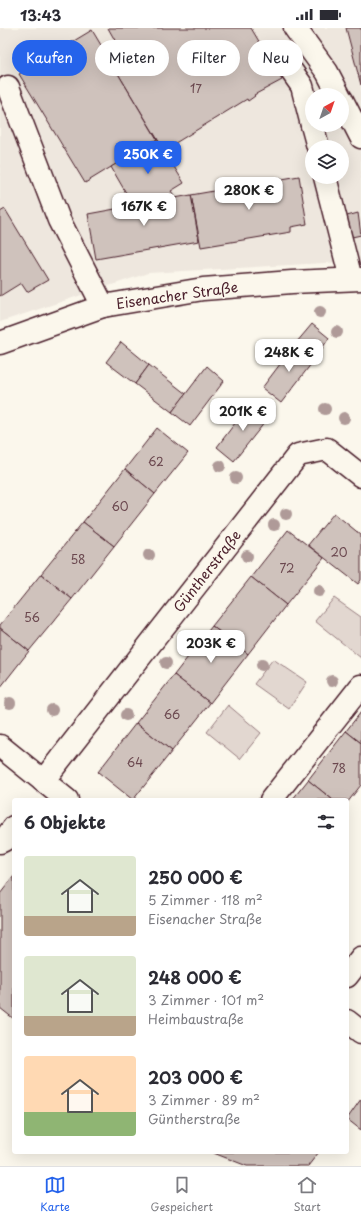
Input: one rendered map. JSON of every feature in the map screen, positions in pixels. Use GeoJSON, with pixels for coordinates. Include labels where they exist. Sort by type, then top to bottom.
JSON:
{"type":"FeatureCollection","features":[{"type":"Feature","properties":{"kind":"street"},"geometry":{"type":"LineString","coordinates":[[294,28],[328,72],[336,88]]}},
{"type":"Feature","properties":{"kind":"street"},"geometry":{"type":"LineString","coordinates":[[295,76],[302,86],[305,98]]}},
{"type":"Feature","properties":{"kind":"street"},"geometry":{"type":"LineString","coordinates":[[8,87],[59,220],[103,306]]}},
{"type":"Feature","properties":{"kind":"street"},"geometry":{"type":"LineString","coordinates":[[349,114],[361,137]]}},
{"type":"Feature","properties":{"kind":"street"},"geometry":{"type":"LineString","coordinates":[[327,184],[356,279]]}},
{"type":"Feature","properties":{"kind":"street","name":"Eisenacher Straße"},"geometry":{"type":"LineString","coordinates":[[0,343],[103,306],[203,289],[356,279]]}},
{"type":"Feature","properties":{"kind":"street","name":"Güntherstraße"},"geometry":{"type":"LineString","coordinates":[[42,789],[298,455],[327,449],[361,476]]}},
{"type":"Feature","properties":{"kind":"street"},"geometry":{"type":"LineString","coordinates":[[273,798],[361,686]]}},
{"type":"Feature","properties":{"kind":"street"},"geometry":{"type":"LineString","coordinates":[[0,746],[42,789],[62,798]]}},
{"type":"Feature","properties":{"kind":"street"},"geometry":{"type":"LineString","coordinates":[[0,842],[4,840],[12,830]]}},
{"type":"Feature","properties":{"kind":"street"},"geometry":{"type":"LineString","coordinates":[[349,973],[361,958]]}},
{"type":"Feature","properties":{"kind":"street"},"geometry":{"type":"LineString","coordinates":[[349,1023],[361,1032]]}},
{"type":"Feature","properties":{"kind":"shaded area"},"geometry":{"type":"Polygon","coordinates":[[[0,28],[361,28],[361,261],[148,273],[0,322],[0,28]]]}},
{"type":"Feature","properties":{"kind":"shaded area"},"geometry":{"type":"Polygon","coordinates":[[[334,598],[361,617],[361,658],[315,621],[334,598]]]}},
{"type":"Feature","properties":{"kind":"shaded area"},"geometry":{"type":"Polygon","coordinates":[[[273,659],[307,682],[289,709],[254,684],[273,659]]]}},
{"type":"Feature","properties":{"kind":"shaded area"},"geometry":{"type":"Polygon","coordinates":[[[228,705],[261,733],[240,759],[207,732],[228,705]]]}},
{"type":"Feature","properties":{"kind":"building"},"geometry":{"type":"Polygon","coordinates":[[[108,28],[251,28],[258,40],[248,40],[248,76],[280,76],[282,80],[254,95],[255,96],[248,101],[247,99],[164,150],[119,76],[169,76],[169,40],[115,40],[108,28]]]}},
{"type":"Feature","properties":{"kind":"building"},"geometry":{"type":"Polygon","coordinates":[[[346,28],[361,28],[361,85],[346,28]]]}},
{"type":"Feature","properties":{"kind":"building"},"geometry":{"type":"Polygon","coordinates":[[[92,30],[98,40],[95,40],[95,76],[119,76],[157,139],[85,183],[20,76],[87,76],[87,40],[75,40],[92,30]]]}},
{"type":"Feature","properties":{"kind":"building"},"geometry":{"type":"Polygon","coordinates":[[[157,139],[184,183],[171,191],[176,198],[133,205],[111,167],[157,139]]]}},
{"type":"Feature","properties":{"kind":"building"},"geometry":{"type":"Polygon","coordinates":[[[299,176],[307,224],[291,227],[291,232],[201,247],[191,195],[299,176]]]}},
{"type":"Feature","properties":{"kind":"building"},"geometry":{"type":"Polygon","coordinates":[[[191,195],[199,241],[96,259],[88,214],[191,195]]]}},
{"type":"Feature","properties":{"kind":"building"},"geometry":{"type":"Polygon","coordinates":[[[5,209],[48,280],[27,292],[21,283],[0,296],[0,212],[5,209]]]}},
{"type":"Feature","properties":{"kind":"building"},"geometry":{"type":"Polygon","coordinates":[[[358,213],[361,235],[352,237],[347,216],[358,213]]]}},
{"type":"Feature","properties":{"kind":"building"},"geometry":{"type":"Polygon","coordinates":[[[312,324],[329,338],[315,359],[296,343],[312,324]]]}},
{"type":"Feature","properties":{"kind":"building"},"geometry":{"type":"Polygon","coordinates":[[[121,342],[149,365],[135,384],[106,362],[121,342]]]}},
{"type":"Feature","properties":{"kind":"building"},"geometry":{"type":"Polygon","coordinates":[[[296,343],[315,359],[281,403],[262,388],[296,343]]]}},
{"type":"Feature","properties":{"kind":"building"},"geometry":{"type":"Polygon","coordinates":[[[149,365],[186,394],[172,412],[135,384],[149,365]]]}},
{"type":"Feature","properties":{"kind":"building"},"geometry":{"type":"Polygon","coordinates":[[[207,366],[224,381],[190,426],[172,412],[207,366]]]}},
{"type":"Feature","properties":{"kind":"building"},"geometry":{"type":"Polygon","coordinates":[[[251,402],[269,417],[234,461],[217,447],[251,402]]]}},
{"type":"Feature","properties":{"kind":"building"},"geometry":{"type":"Polygon","coordinates":[[[157,428],[188,453],[155,494],[125,469],[157,428]]]}},
{"type":"Feature","properties":{"kind":"building"},"geometry":{"type":"Polygon","coordinates":[[[125,469],[155,494],[114,546],[83,522],[125,469]]]}},
{"type":"Feature","properties":{"kind":"building"},"geometry":{"type":"Polygon","coordinates":[[[334,513],[361,535],[361,580],[358,584],[308,545],[334,513]]]}},
{"type":"Feature","properties":{"kind":"building"},"geometry":{"type":"Polygon","coordinates":[[[83,522],[114,546],[72,599],[41,574],[83,522]]]}},
{"type":"Feature","properties":{"kind":"building"},"geometry":{"type":"Polygon","coordinates":[[[288,530],[324,558],[286,605],[251,577],[288,530]]]}},
{"type":"Feature","properties":{"kind":"building"},"geometry":{"type":"Polygon","coordinates":[[[41,574],[72,599],[29,651],[0,628],[0,625],[41,574]]]}},
{"type":"Feature","properties":{"kind":"building"},"geometry":{"type":"Polygon","coordinates":[[[251,577],[286,605],[248,654],[212,626],[251,577]]]}},
{"type":"Feature","properties":{"kind":"building"},"geometry":{"type":"Polygon","coordinates":[[[212,626],[248,654],[210,703],[174,675],[212,626]]]}},
{"type":"Feature","properties":{"kind":"building"},"geometry":{"type":"Polygon","coordinates":[[[0,628],[29,651],[0,688],[0,628]]]}},
{"type":"Feature","properties":{"kind":"building"},"geometry":{"type":"Polygon","coordinates":[[[174,675],[210,703],[172,751],[136,723],[174,675]]]}},
{"type":"Feature","properties":{"kind":"building"},"geometry":{"type":"Polygon","coordinates":[[[361,712],[361,743],[346,731],[361,712]]]}},
{"type":"Feature","properties":{"kind":"building"},"geometry":{"type":"Polygon","coordinates":[[[136,723],[172,751],[135,798],[130,798],[98,772],[136,723]]]}},
{"type":"Feature","properties":{"kind":"building"},"geometry":{"type":"Polygon","coordinates":[[[346,731],[361,743],[361,785],[349,800],[349,798],[330,798],[308,780],[346,731]]]}},
{"type":"Feature","properties":{"kind":"building"},"geometry":{"type":"Polygon","coordinates":[[[308,780],[330,798],[294,798],[308,780]]]}},
{"type":"Feature","properties":{"kind":"building"},"geometry":{"type":"Polygon","coordinates":[[[12,879],[12,1017],[0,1008],[0,894],[12,879]]]}},
{"type":"Feature","properties":{"kind":"building"},"geometry":{"type":"Polygon","coordinates":[[[361,1099],[361,1130],[349,1121],[349,1116],[361,1099]]]}},
{"type":"Feature","properties":{"kind":"building"},"geometry":{"type":"Polygon","coordinates":[[[216,1154],[317,1154],[308,1166],[247,1166],[216,1154]]]}}]}
